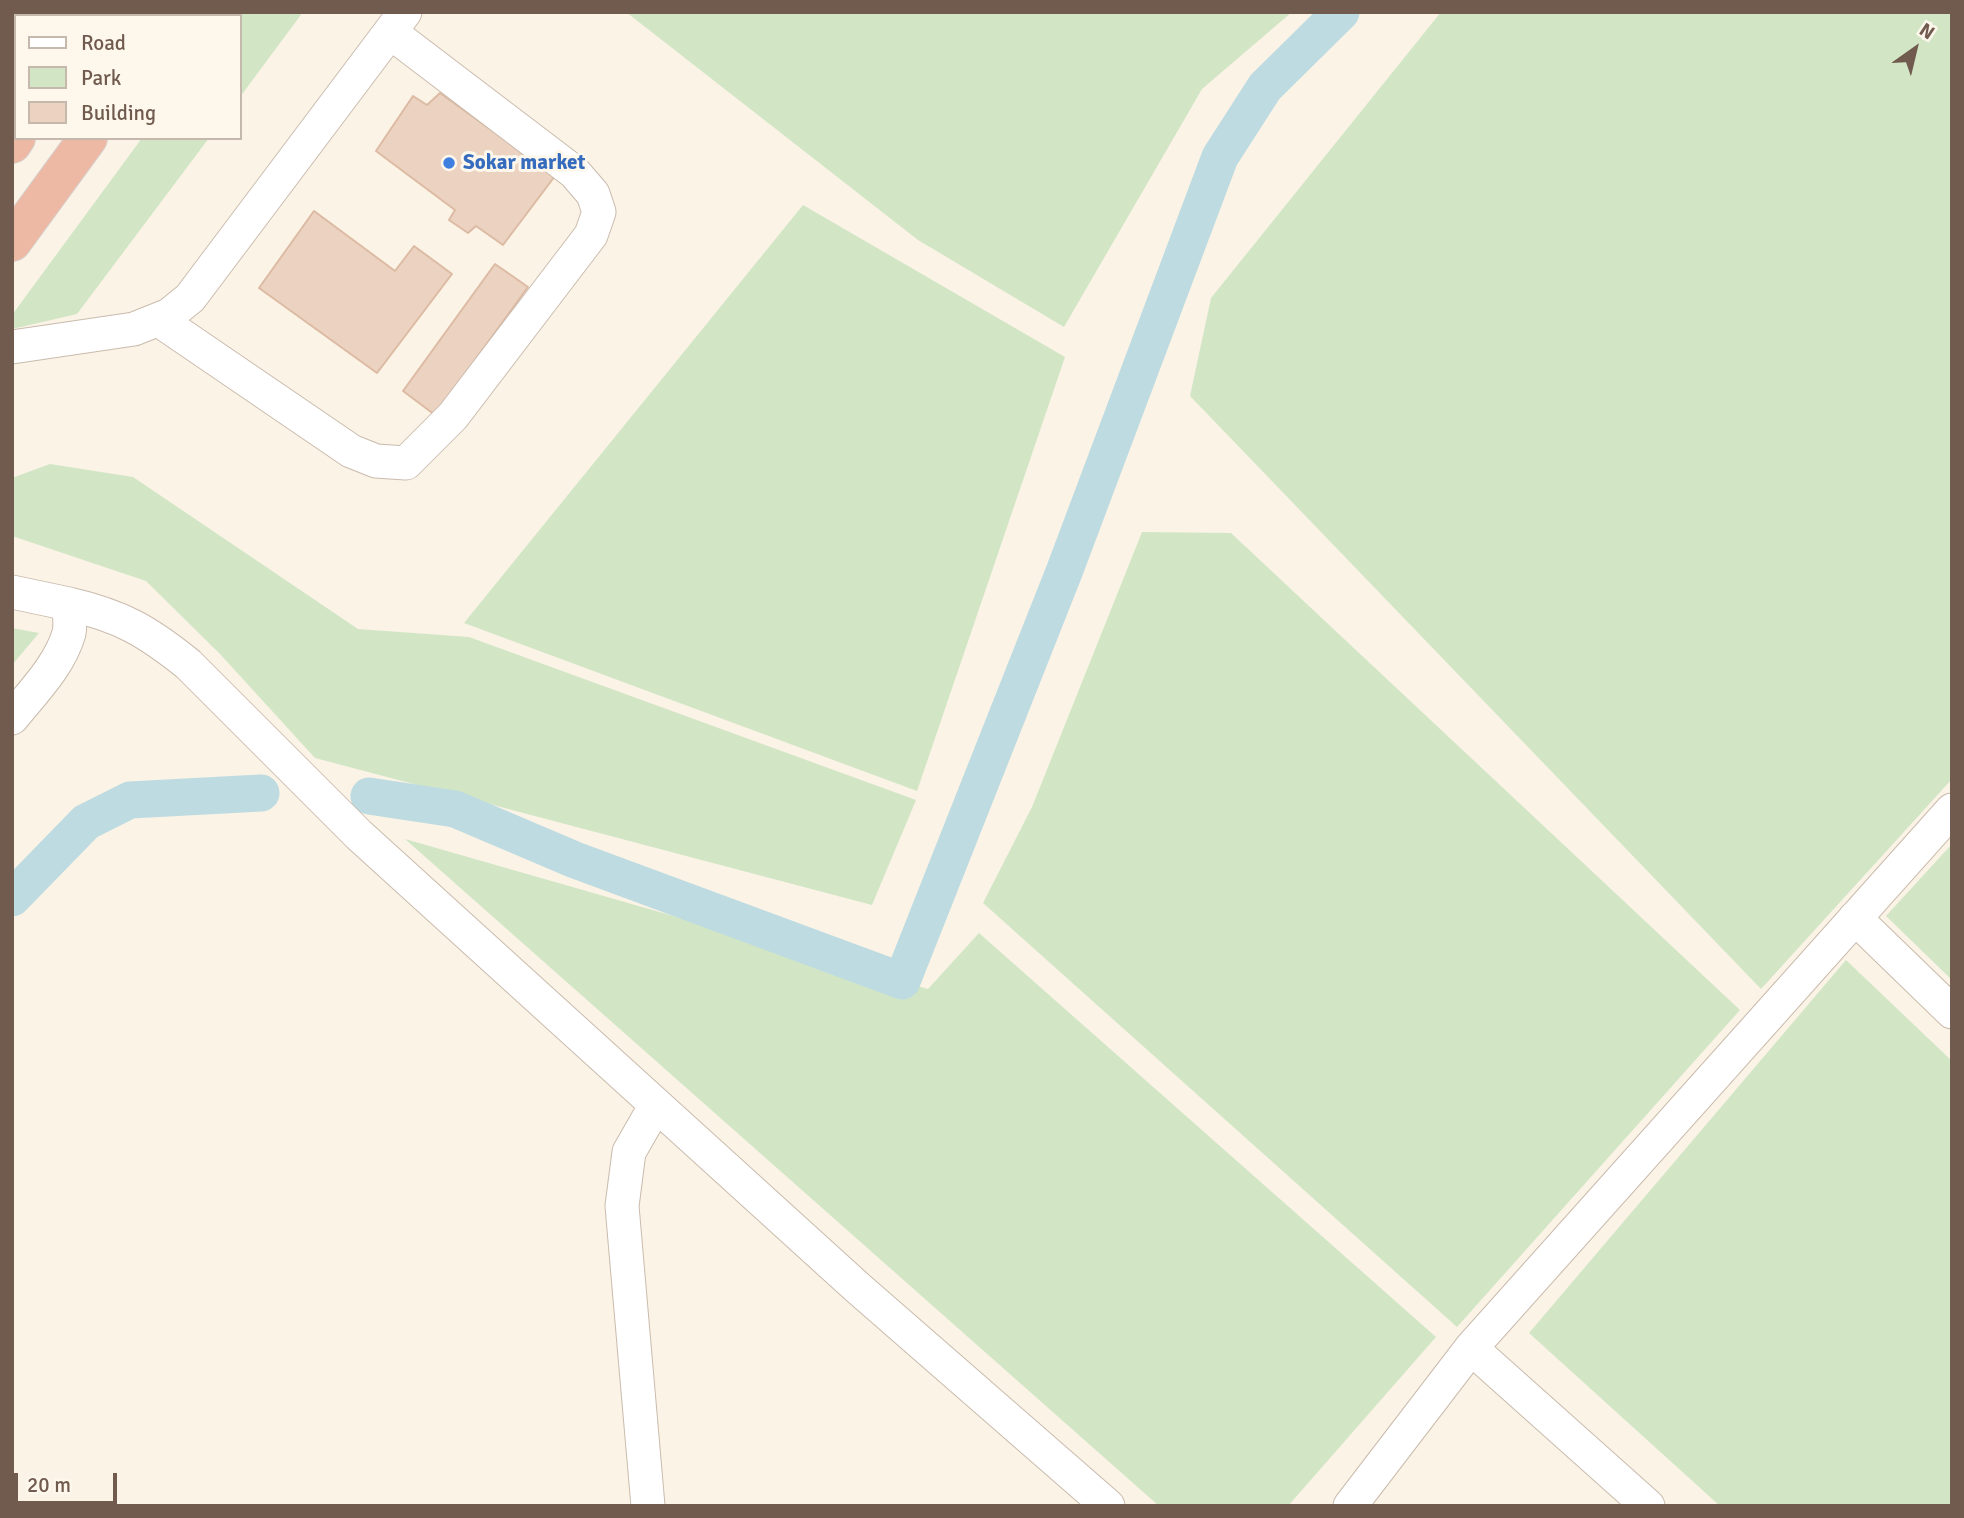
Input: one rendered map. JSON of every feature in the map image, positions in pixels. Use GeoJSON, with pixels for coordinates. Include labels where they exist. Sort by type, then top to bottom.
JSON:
{"type":"FeatureCollection","features":[{"type":"Feature","properties":{"kind":"highway"},"geometry":{"type":"LineString","coordinates":[[12,242],[87,140]]}},
{"type":"Feature","properties":{"kind":"street"},"geometry":{"type":"LineString","coordinates":[[12,347],[134,329],[169,315],[190,298],[397,22],[574,172],[593,194],[599,212],[591,235],[453,416],[406,463],[376,461],[351,451],[159,320]]}},
{"type":"Feature","properties":{"kind":"street"},"geometry":{"type":"LineString","coordinates":[[12,592],[105,613],[132,624],[188,664],[359,835],[858,1288],[1108,1506]]}},
{"type":"Feature","properties":{"kind":"street"},"geometry":{"type":"LineString","coordinates":[[12,718],[45,678],[62,651],[69,630],[69,604]]}},
{"type":"Feature","properties":{"kind":"street"},"geometry":{"type":"LineString","coordinates":[[1350,1506],[1471,1348],[1952,810]]}},
{"type":"Feature","properties":{"kind":"street"},"geometry":{"type":"LineString","coordinates":[[1855,918],[1952,1012]]}},
{"type":"Feature","properties":{"kind":"street"},"geometry":{"type":"LineString","coordinates":[[648,1506],[622,1206],[629,1152],[656,1105]]}},
{"type":"Feature","properties":{"kind":"street"},"geometry":{"type":"LineString","coordinates":[[1471,1348],[1648,1506]]}},
{"type":"Feature","properties":{"kind":"green space"},"geometry":{"type":"Polygon","coordinates":[[[303,12],[242,94],[242,14],[233,14],[303,12]]]}},
{"type":"Feature","properties":{"kind":"green space"},"geometry":{"type":"Polygon","coordinates":[[[626,12],[1292,12],[1202,89],[1064,327],[918,240],[626,12]]]}},
{"type":"Feature","properties":{"kind":"green space"},"geometry":{"type":"Polygon","coordinates":[[[1441,12],[1952,12],[1952,779],[1761,989],[1190,396],[1211,298],[1441,12]]]}},
{"type":"Feature","properties":{"kind":"green space"},"geometry":{"type":"Polygon","coordinates":[[[141,140],[208,140],[77,314],[12,329],[12,315],[141,140]]]}},
{"type":"Feature","properties":{"kind":"green space"},"geometry":{"type":"Polygon","coordinates":[[[803,205],[1065,357],[917,791],[464,623],[803,205]]]}},
{"type":"Feature","properties":{"kind":"green space"},"geometry":{"type":"Polygon","coordinates":[[[50,464],[133,477],[358,629],[469,637],[916,800],[872,905],[315,758],[220,654],[146,581],[12,536],[12,478],[50,464]]]}},
{"type":"Feature","properties":{"kind":"green space"},"geometry":{"type":"Polygon","coordinates":[[[1142,532],[1231,533],[1740,1010],[1457,1327],[983,903],[1032,807],[1142,532]]]}},
{"type":"Feature","properties":{"kind":"green space"},"geometry":{"type":"Polygon","coordinates":[[[12,628],[39,633],[12,665],[12,628]]]}},
{"type":"Feature","properties":{"kind":"green space"},"geometry":{"type":"Polygon","coordinates":[[[405,839],[928,989],[979,933],[1436,1337],[1288,1506],[1159,1506],[405,839]]]}},
{"type":"Feature","properties":{"kind":"green space"},"geometry":{"type":"Polygon","coordinates":[[[1952,844],[1952,980],[1886,916],[1952,844]]]}},
{"type":"Feature","properties":{"kind":"green space"},"geometry":{"type":"Polygon","coordinates":[[[1846,960],[1952,1061],[1952,1506],[1720,1506],[1529,1333],[1846,960]]]}},
{"type":"Feature","properties":{"kind":"building"},"geometry":{"type":"Polygon","coordinates":[[[440,93],[555,176],[503,245],[476,226],[468,233],[449,220],[455,210],[376,151],[413,96],[427,105],[440,93]]]}},
{"type":"Feature","properties":{"kind":"building"},"geometry":{"type":"Polygon","coordinates":[[[314,211],[395,271],[414,246],[452,274],[377,373],[259,288],[314,211]]]}},
{"type":"Feature","properties":{"kind":"building"},"geometry":{"type":"Polygon","coordinates":[[[495,264],[528,287],[435,415],[403,391],[495,264]]]}},
{"type":"Feature","properties":{"kind":"waterway"},"geometry":{"type":"LineString","coordinates":[[369,796],[455,809],[575,860],[902,981],[1064,572],[1220,157],[1265,87],[1341,12]]}},
{"type":"Feature","properties":{"kind":"waterway"},"geometry":{"type":"LineString","coordinates":[[12,898],[86,822],[130,800],[261,793]]}},
{"type":"Feature","properties":{"kind":"place","name":"Sokar market"},"geometry":{"type":"Point","coordinates":[449,163]}}]}
